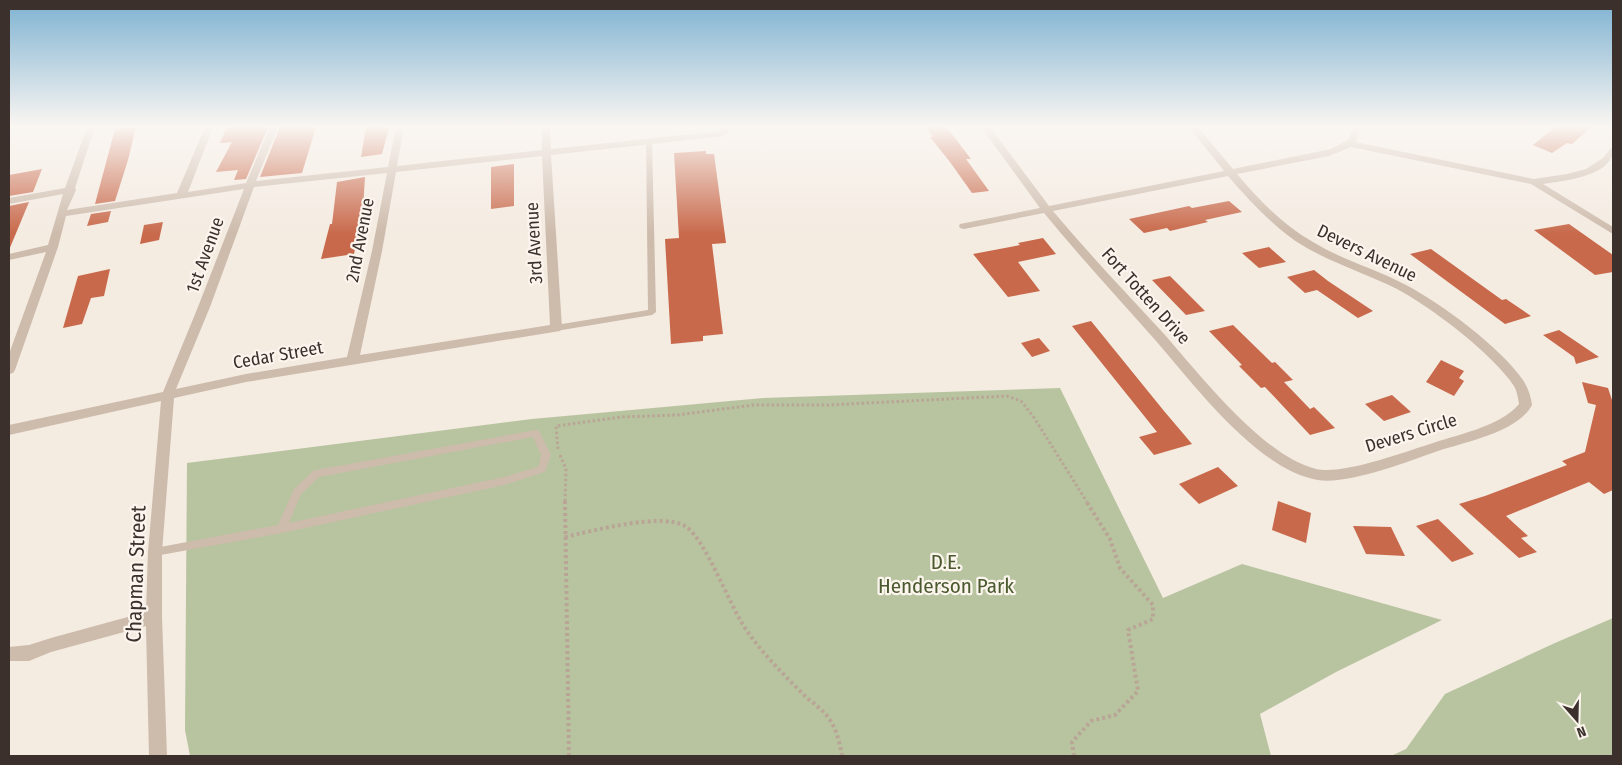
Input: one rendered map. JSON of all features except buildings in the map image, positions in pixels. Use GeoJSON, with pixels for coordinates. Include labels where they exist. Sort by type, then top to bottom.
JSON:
{"type":"FeatureCollection","features":[{"type":"Feature","properties":{"kind":"street"},"geometry":{"type":"LineString","coordinates":[[9,370],[53,247],[61,214],[80,163]]}},
{"type":"Feature","properties":{"kind":"street"},"geometry":{"type":"LineString","coordinates":[[182,194],[195,163]]}},
{"type":"Feature","properties":{"kind":"street","name":"1st Avenue"},"geometry":{"type":"LineString","coordinates":[[168,394],[170,385],[204,307],[259,163]]}},
{"type":"Feature","properties":{"kind":"street","name":"2nd Avenue"},"geometry":{"type":"LineString","coordinates":[[353,360],[378,251],[393,163]]}},
{"type":"Feature","properties":{"kind":"street"},"geometry":{"type":"LineString","coordinates":[[61,214],[250,185],[449,163]]}},
{"type":"Feature","properties":{"kind":"street","name":"3rd Avenue"},"geometry":{"type":"LineString","coordinates":[[548,163],[556,328]]}},
{"type":"Feature","properties":{"kind":"street","name":"Fort Totten Drive"},"geometry":{"type":"LineString","coordinates":[[1012,163],[1047,209],[1245,431],[1300,469]]}},
{"type":"Feature","properties":{"kind":"street","name":"Devers Avenue"},"geometry":{"type":"LineString","coordinates":[[1223,163],[1258,203],[1296,236],[1314,248],[1404,289],[1431,306],[1503,365],[1519,383],[1526,405]]}},
{"type":"Feature","properties":{"kind":"street"},"geometry":{"type":"LineString","coordinates":[[964,226],[1281,163]]}},
{"type":"Feature","properties":{"kind":"street"},"geometry":{"type":"LineString","coordinates":[[1441,163],[1534,182],[1613,231]]}},
{"type":"Feature","properties":{"kind":"street"},"geometry":{"type":"LineString","coordinates":[[1534,182],[1583,174],[1604,163]]}},
{"type":"Feature","properties":{"kind":"street"},"geometry":{"type":"LineString","coordinates":[[9,201],[71,190]]}},
{"type":"Feature","properties":{"kind":"street"},"geometry":{"type":"LineString","coordinates":[[9,257],[53,247]]}},
{"type":"Feature","properties":{"kind":"street","name":"Cedar Street"},"geometry":{"type":"LineString","coordinates":[[9,430],[246,378],[556,328]]}},
{"type":"Feature","properties":{"kind":"street","name":"Chapman Street"},"geometry":{"type":"LineString","coordinates":[[158,756],[154,617],[155,552],[168,394]]}},
{"type":"Feature","properties":{"kind":"street","name":"Devers Circle"},"geometry":{"type":"LineString","coordinates":[[1300,469],[1319,475],[1332,474],[1411,456],[1508,421],[1523,412],[1526,405]]}},
{"type":"Feature","properties":{"kind":"street"},"geometry":{"type":"LineString","coordinates":[[9,654],[29,653],[51,645],[154,617]]}},
{"type":"Feature","properties":{"kind":"lane"},"geometry":{"type":"LineString","coordinates":[[556,328],[652,312],[649,163]]}},
{"type":"Feature","properties":{"kind":"lane"},"geometry":{"type":"LineString","coordinates":[[155,552],[282,529],[504,481],[542,469],[546,454],[536,434],[316,474],[297,492],[282,529]]}},
{"type":"Feature","properties":{"kind":"path"},"geometry":{"type":"LineString","coordinates":[[570,756],[565,537],[566,469],[559,452],[556,426],[621,417],[677,416],[754,405],[830,405],[1007,396],[1021,401],[1033,416],[1110,539],[1120,568],[1153,605],[1153,619],[1128,630],[1138,691],[1115,715],[1091,721],[1072,742],[1074,756]]}},
{"type":"Feature","properties":{"kind":"path"},"geometry":{"type":"LineString","coordinates":[[565,537],[609,527],[648,522],[677,523],[688,527],[704,549],[736,614],[753,639],[776,666],[828,718],[840,743],[842,756]]}},
{"type":"Feature","properties":{"kind":"green space","name":"D.E. Henderson Park"},"geometry":{"type":"Polygon","coordinates":[[[1060,388],[1163,598],[1242,564],[1442,620],[1336,672],[1260,714],[1271,756],[190,756],[185,730],[187,463],[532,419],[763,398],[1060,388]]]}},
{"type":"Feature","properties":{"kind":"green space"},"geometry":{"type":"Polygon","coordinates":[[[1613,618],[1613,756],[1391,756],[1406,749],[1445,694],[1613,618]]]}}]}
